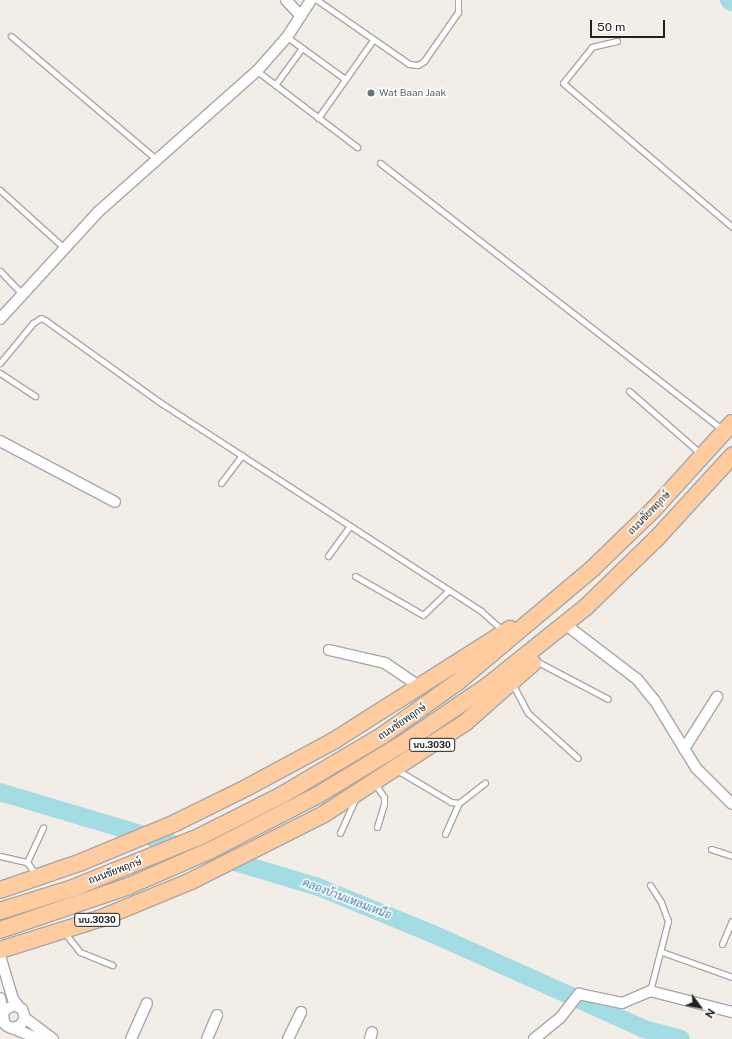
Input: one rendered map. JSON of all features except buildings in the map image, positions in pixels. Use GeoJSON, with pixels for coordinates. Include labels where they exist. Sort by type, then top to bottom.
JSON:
{"type":"FeatureCollection","features":[{"type":"Feature","properties":{"kind":"main road","name":"ถนนชัยพฤกษ์"},"geometry":{"type":"LineString","coordinates":[[0,911],[159,854],[282,795],[421,709],[550,606],[622,541],[703,456],[728,427]]}},
{"type":"Feature","properties":{"kind":"main road","name":"ถนนชัยพฤกษ์"},"geometry":{"type":"LineString","coordinates":[[0,930],[129,886],[276,818],[357,773],[444,717],[586,607],[656,539],[732,456]]}},
{"type":"Feature","properties":{"kind":"main road","name":"ถนนชัยพฤกษ์"},"geometry":{"type":"LineString","coordinates":[[0,890],[38,878],[115,848],[167,826],[246,788],[328,744],[550,606]]}},
{"type":"Feature","properties":{"kind":"main road","name":"ถนนชัยพฤกษ์"},"geometry":{"type":"LineString","coordinates":[[0,950],[64,930],[191,882],[254,851],[375,783],[466,722],[570,628],[586,607]]}},
{"type":"Feature","properties":{"kind":"street"},"geometry":{"type":"LineString","coordinates":[[286,0],[301,16]]}},
{"type":"Feature","properties":{"kind":"street"},"geometry":{"type":"LineString","coordinates":[[0,318],[63,247],[157,160],[257,71],[286,37],[311,0]]}},
{"type":"Feature","properties":{"kind":"street"},"geometry":{"type":"LineString","coordinates":[[0,441],[115,502]]}},
{"type":"Feature","properties":{"kind":"street"},"geometry":{"type":"LineString","coordinates":[[570,628],[637,679],[655,701],[696,768],[732,804]]}},
{"type":"Feature","properties":{"kind":"street"},"geometry":{"type":"LineString","coordinates":[[329,650],[385,663],[421,686]]}},
{"type":"Feature","properties":{"kind":"street"},"geometry":{"type":"LineString","coordinates":[[684,749],[717,697]]}},
{"type":"Feature","properties":{"kind":"street"},"geometry":{"type":"LineString","coordinates":[[0,956],[12,999],[25,1018],[45,1037]]}},
{"type":"Feature","properties":{"kind":"street"},"geometry":{"type":"LineString","coordinates":[[534,1039],[560,1018],[575,999],[622,1003],[650,991],[732,1012]]}},
{"type":"Feature","properties":{"kind":"street"},"geometry":{"type":"LineString","coordinates":[[0,998],[3,1011],[2,1020],[12,1028],[45,1037]]}},
{"type":"Feature","properties":{"kind":"street"},"geometry":{"type":"LineString","coordinates":[[131,1039],[147,1003]]}},
{"type":"Feature","properties":{"kind":"street"},"geometry":{"type":"LineString","coordinates":[[3,1011],[10,1005],[18,1006]]}},
{"type":"Feature","properties":{"kind":"street"},"geometry":{"type":"LineString","coordinates":[[288,1039],[301,1012]]}},
{"type":"Feature","properties":{"kind":"street"},"geometry":{"type":"LineString","coordinates":[[207,1039],[217,1015]]}},
{"type":"Feature","properties":{"kind":"street"},"geometry":{"type":"LineString","coordinates":[[12,1028],[20,1026],[25,1018]]}},
{"type":"Feature","properties":{"kind":"lane"},"geometry":{"type":"LineString","coordinates":[[317,0],[409,64],[418,65],[424,61],[458,12],[458,0]]}},
{"type":"Feature","properties":{"kind":"lane"},"geometry":{"type":"LineString","coordinates":[[11,36],[157,160]]}},
{"type":"Feature","properties":{"kind":"lane"},"geometry":{"type":"LineString","coordinates":[[286,37],[345,79]]}},
{"type":"Feature","properties":{"kind":"lane"},"geometry":{"type":"LineString","coordinates":[[318,118],[373,40]]}},
{"type":"Feature","properties":{"kind":"lane"},"geometry":{"type":"LineString","coordinates":[[617,41],[592,47],[563,83],[732,227]]}},
{"type":"Feature","properties":{"kind":"lane"},"geometry":{"type":"LineString","coordinates":[[275,85],[302,48]]}},
{"type":"Feature","properties":{"kind":"lane"},"geometry":{"type":"LineString","coordinates":[[257,71],[357,147]]}},
{"type":"Feature","properties":{"kind":"lane"},"geometry":{"type":"LineString","coordinates":[[380,163],[728,427]]}},
{"type":"Feature","properties":{"kind":"lane"},"geometry":{"type":"LineString","coordinates":[[0,190],[63,247]]}},
{"type":"Feature","properties":{"kind":"lane"},"geometry":{"type":"LineString","coordinates":[[0,271],[21,293]]}},
{"type":"Feature","properties":{"kind":"lane"},"geometry":{"type":"LineString","coordinates":[[0,363],[33,323],[41,318],[161,403],[481,611],[505,633]]}},
{"type":"Feature","properties":{"kind":"lane"},"geometry":{"type":"LineString","coordinates":[[0,373],[35,396]]}},
{"type":"Feature","properties":{"kind":"lane"},"geometry":{"type":"LineString","coordinates":[[629,391],[703,456]]}},
{"type":"Feature","properties":{"kind":"lane"},"geometry":{"type":"LineString","coordinates":[[221,483],[242,455]]}},
{"type":"Feature","properties":{"kind":"lane"},"geometry":{"type":"LineString","coordinates":[[328,556],[350,526]]}},
{"type":"Feature","properties":{"kind":"lane"},"geometry":{"type":"LineString","coordinates":[[355,576],[423,615],[449,590]]}},
{"type":"Feature","properties":{"kind":"lane"},"geometry":{"type":"LineString","coordinates":[[535,660],[608,698]]}},
{"type":"Feature","properties":{"kind":"lane"},"geometry":{"type":"LineString","coordinates":[[512,682],[528,713],[578,758]]}},
{"type":"Feature","properties":{"kind":"lane"},"geometry":{"type":"LineString","coordinates":[[396,769],[434,793],[459,802]]}},
{"type":"Feature","properties":{"kind":"lane"},"geometry":{"type":"LineString","coordinates":[[375,783],[384,797],[384,804],[377,827]]}},
{"type":"Feature","properties":{"kind":"lane"},"geometry":{"type":"LineString","coordinates":[[445,834],[459,802],[485,783]]}},
{"type":"Feature","properties":{"kind":"lane"},"geometry":{"type":"LineString","coordinates":[[340,833],[356,794]]}},
{"type":"Feature","properties":{"kind":"lane"},"geometry":{"type":"LineString","coordinates":[[27,862],[43,827]]}},
{"type":"Feature","properties":{"kind":"lane"},"geometry":{"type":"LineString","coordinates":[[711,849],[732,856]]}},
{"type":"Feature","properties":{"kind":"lane"},"geometry":{"type":"LineString","coordinates":[[0,856],[27,862],[38,878]]}},
{"type":"Feature","properties":{"kind":"lane"},"geometry":{"type":"LineString","coordinates":[[650,885],[662,902],[668,921],[662,952],[650,991]]}},
{"type":"Feature","properties":{"kind":"lane"},"geometry":{"type":"LineString","coordinates":[[722,944],[732,921]]}},
{"type":"Feature","properties":{"kind":"lane"},"geometry":{"type":"LineString","coordinates":[[64,930],[80,952],[113,964]]}},
{"type":"Feature","properties":{"kind":"lane"},"geometry":{"type":"LineString","coordinates":[[662,952],[732,977]]}},
{"type":"Feature","properties":{"kind":"waterway","name":"คลองบ้านแหลมเหนือ"},"geometry":{"type":"LineString","coordinates":[[0,792],[316,886],[433,934],[644,1029],[681,1039]]}},
{"type":"Feature","properties":{"kind":"place","name":"Wat Baan Jaak"},"geometry":{"type":"Point","coordinates":[371,93]}}]}
